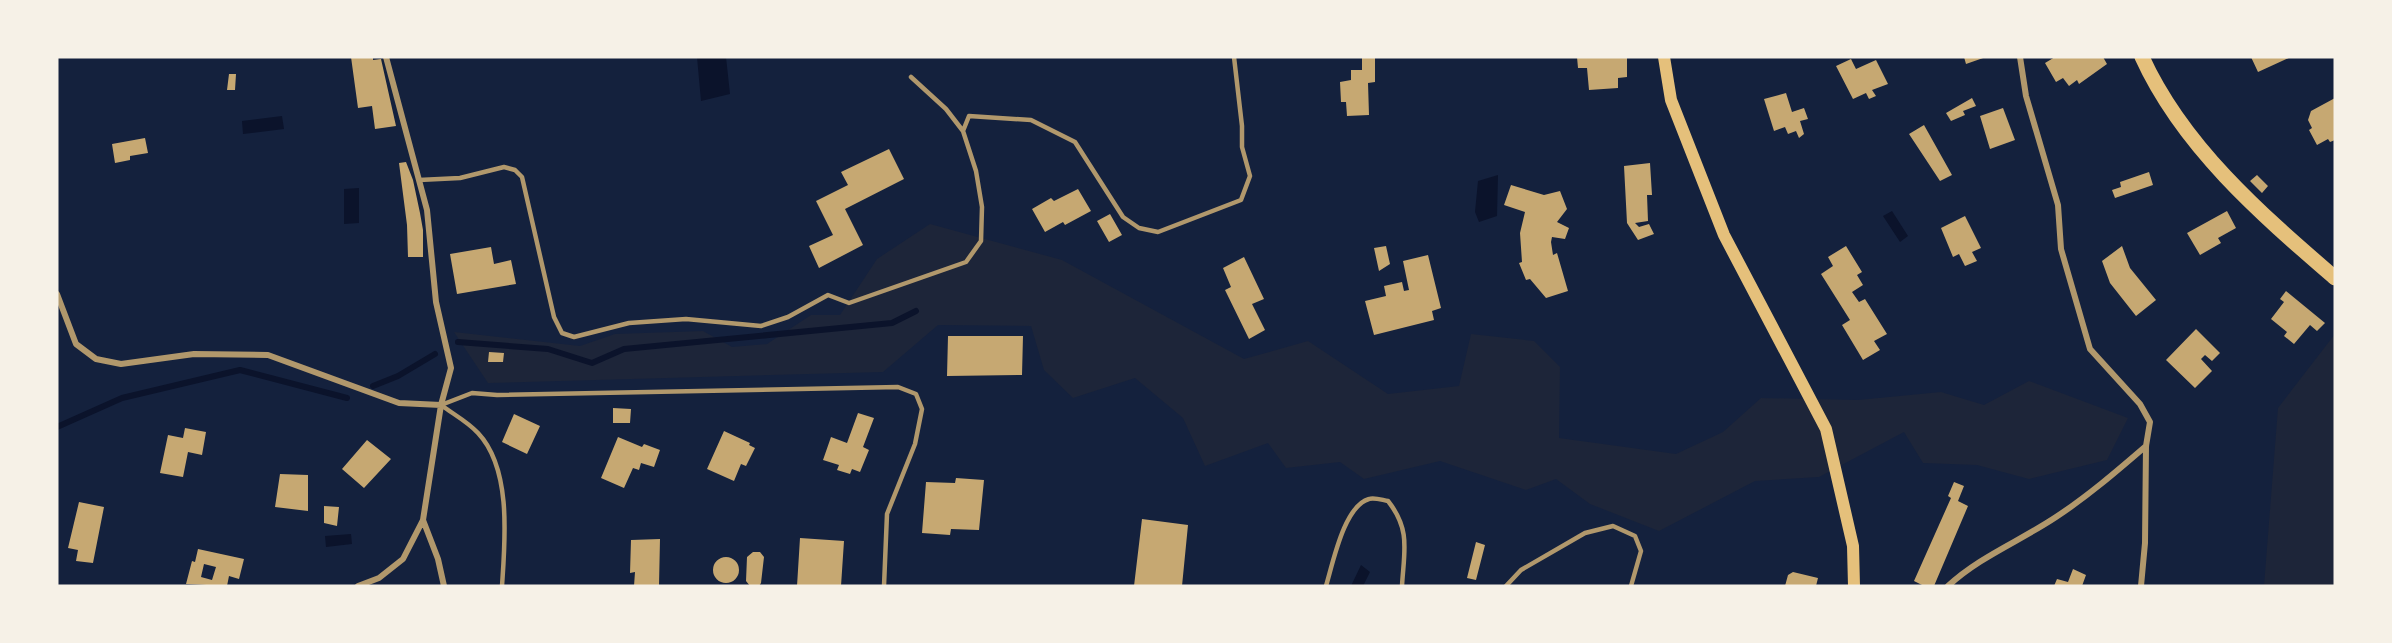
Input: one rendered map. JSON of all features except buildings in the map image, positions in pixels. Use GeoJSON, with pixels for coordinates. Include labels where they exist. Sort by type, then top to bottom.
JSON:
{"type":"FeatureCollection","features":[{"type":"Feature","properties":{"kind":"main road"},"geometry":{"type":"LineString","coordinates":[[1664,57],[1671,100],[1724,235],[1827,429],[1853,546],[1854,586]]}},
{"type":"Feature","properties":{"kind":"main road"},"geometry":{"type":"LineString","coordinates":[[2142,57],[2154,81],[2186,131],[2224,175],[2278,228],[2335,278]]}},
{"type":"Feature","properties":{"kind":"street"},"geometry":{"type":"LineString","coordinates":[[358,586],[379,578],[403,559],[423,520],[441,405],[451,368],[436,302],[426,210],[386,57]]}},
{"type":"Feature","properties":{"kind":"street"},"geometry":{"type":"LineString","coordinates":[[2020,57],[2026,96],[2058,205],[2061,249],[2090,349],[2140,404],[2150,422],[2146,446],[2145,543],[2140,586]]}},
{"type":"Feature","properties":{"kind":"street"},"geometry":{"type":"LineString","coordinates":[[57,294],[76,344],[96,359],[121,364],[194,354],[268,355],[399,403],[441,405]]}},
{"type":"Feature","properties":{"kind":"street"},"geometry":{"type":"LineString","coordinates":[[1948,586],[1962,573],[2055,518],[2146,446]]}},
{"type":"Feature","properties":{"kind":"street"},"geometry":{"type":"LineString","coordinates":[[423,520],[438,559],[444,586]]}},
{"type":"Feature","properties":{"kind":"lane"},"geometry":{"type":"LineString","coordinates":[[963,131],[969,116],[1032,120],[1075,142],[1123,217],[1139,228],[1158,232],[1241,200],[1246,191],[1250,176],[1242,147],[1242,126],[1234,57]]}},
{"type":"Feature","properties":{"kind":"lane"},"geometry":{"type":"LineString","coordinates":[[419,180],[460,178],[504,167],[515,170],[522,177],[554,317],[562,333],[574,337],[629,323],[686,319],[762,326],[788,317],[828,295],[849,303],[966,262],[981,241],[982,207],[976,171],[963,131],[946,109],[911,76]]}},
{"type":"Feature","properties":{"kind":"lane"},"geometry":{"type":"LineString","coordinates":[[441,405],[472,393],[497,395],[898,387],[916,394],[922,409],[915,444],[887,514],[884,586]]}},
{"type":"Feature","properties":{"kind":"lane"},"geometry":{"type":"LineString","coordinates":[[441,405],[479,434],[488,448],[500,477],[506,521],[502,586]]}},
{"type":"Feature","properties":{"kind":"lane"},"geometry":{"type":"LineString","coordinates":[[1326,586],[1340,536],[1356,505],[1371,498],[1388,501],[1399,515],[1405,535],[1402,586]]}},
{"type":"Feature","properties":{"kind":"lane"},"geometry":{"type":"LineString","coordinates":[[1506,586],[1521,570],[1585,533],[1614,526],[1635,536],[1641,551],[1631,586]]}},
{"type":"Feature","properties":{"kind":"shaded area"},"geometry":{"type":"Polygon","coordinates":[[[697,57],[726,57],[730,94],[701,101],[697,57]]]}},
{"type":"Feature","properties":{"kind":"shaded area"},"geometry":{"type":"Polygon","coordinates":[[[282,116],[284,129],[243,134],[242,121],[282,116]]]}},
{"type":"Feature","properties":{"kind":"shaded area"},"geometry":{"type":"Polygon","coordinates":[[[1498,175],[1497,216],[1479,222],[1475,212],[1478,181],[1498,175]]]}},
{"type":"Feature","properties":{"kind":"shaded area"},"geometry":{"type":"Polygon","coordinates":[[[359,188],[359,223],[344,224],[344,189],[359,188]]]}},
{"type":"Feature","properties":{"kind":"shaded area"},"geometry":{"type":"Polygon","coordinates":[[[1892,211],[1908,236],[1900,242],[1883,216],[1892,211]]]}},
{"type":"Feature","properties":{"kind":"shaded area"},"geometry":{"type":"Polygon","coordinates":[[[930,224],[1062,260],[1244,359],[1308,341],[1388,394],[1459,386],[1471,334],[1534,341],[1560,367],[1559,438],[1676,454],[1723,432],[1761,398],[1858,400],[1941,392],[1984,405],[2029,381],[2128,418],[2107,460],[2029,479],[1977,465],[1923,463],[1904,432],[1819,477],[1755,481],[1659,531],[1590,504],[1556,479],[1526,490],[1440,461],[1364,479],[1340,462],[1286,468],[1268,443],[1205,466],[1183,418],[1135,378],[1073,398],[1044,370],[1031,326],[938,325],[883,372],[488,383],[454,332],[580,346],[615,334],[703,331],[732,347],[767,344],[811,315],[840,315],[877,259],[930,224]]]}},
{"type":"Feature","properties":{"kind":"shaded area"},"geometry":{"type":"Polygon","coordinates":[[[2335,334],[2335,586],[2264,586],[2278,408],[2335,334]]]}},
{"type":"Feature","properties":{"kind":"shaded area"},"geometry":{"type":"Polygon","coordinates":[[[351,534],[352,544],[326,547],[325,536],[351,534]]]}},
{"type":"Feature","properties":{"kind":"shaded area"},"geometry":{"type":"Polygon","coordinates":[[[1361,565],[1370,572],[1363,586],[1351,586],[1361,565]]]}},
{"type":"Feature","properties":{"kind":"waterway"},"geometry":{"type":"LineString","coordinates":[[458,342],[548,349],[592,363],[624,349],[892,323],[916,311]]}},
{"type":"Feature","properties":{"kind":"waterway"},"geometry":{"type":"LineString","coordinates":[[373,386],[398,376],[435,354]]}},
{"type":"Feature","properties":{"kind":"waterway"},"geometry":{"type":"LineString","coordinates":[[57,427],[122,398],[240,370],[347,398]]}}]}
